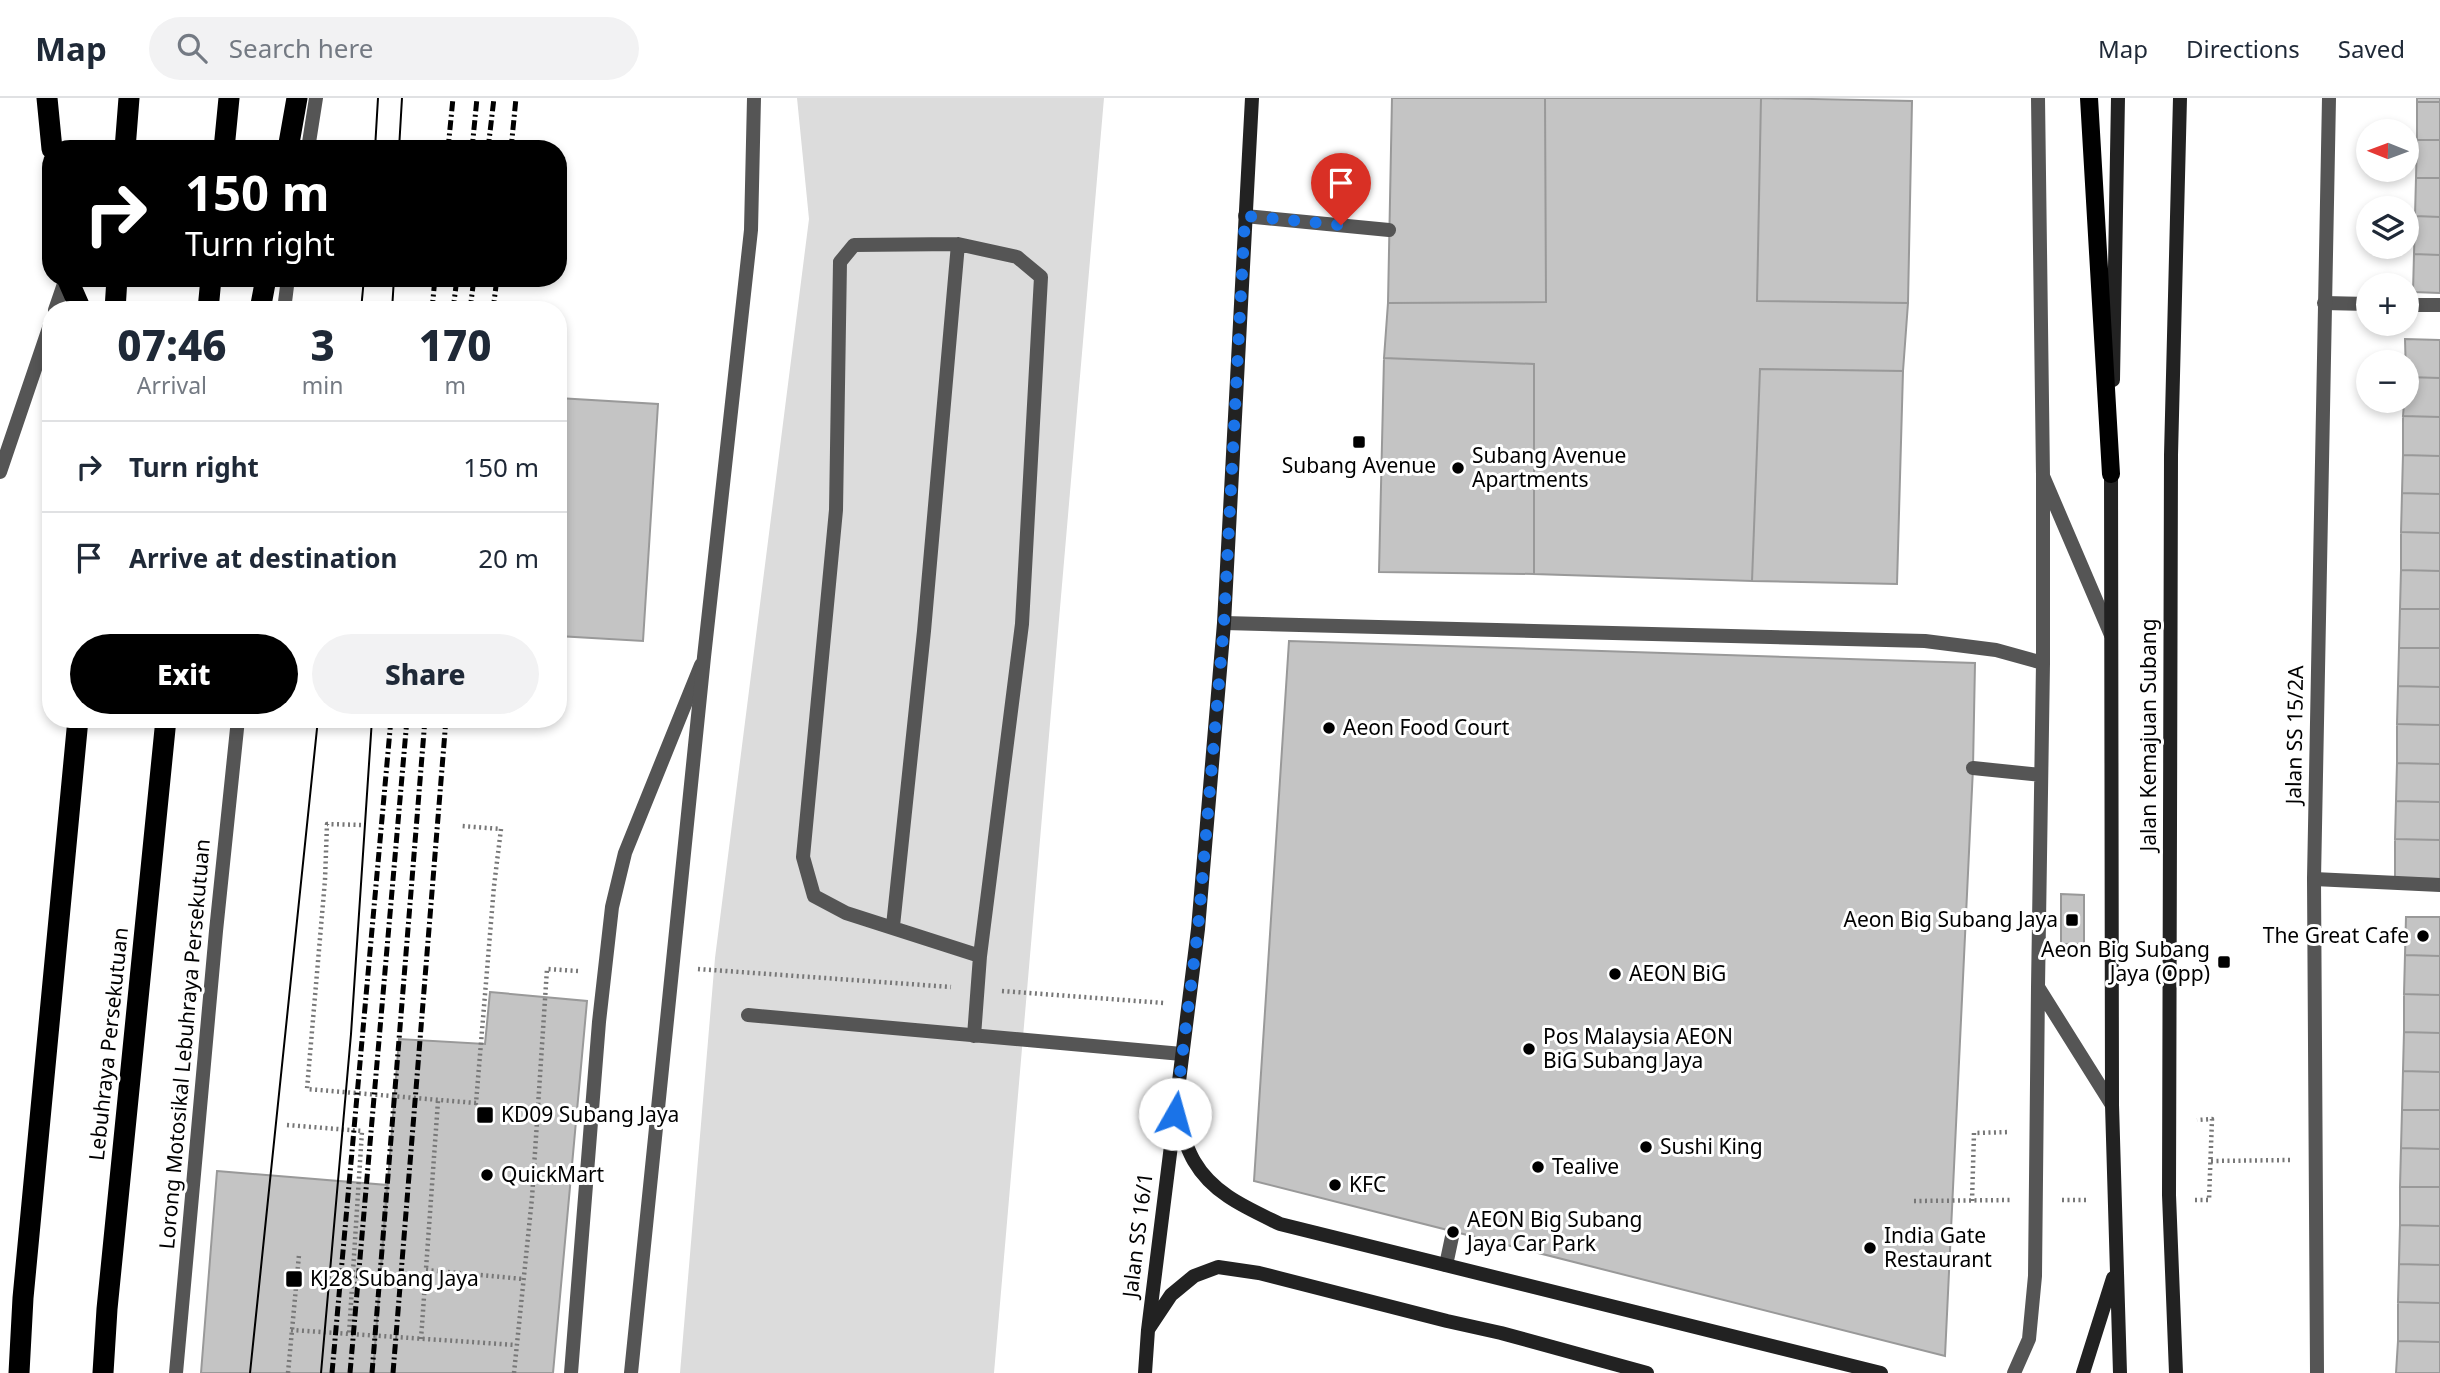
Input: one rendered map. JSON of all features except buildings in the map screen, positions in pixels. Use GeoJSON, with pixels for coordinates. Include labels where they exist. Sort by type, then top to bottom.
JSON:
{"type":"FeatureCollection","features":[{"type":"Feature","properties":{"kind":"highway"},"geometry":{"type":"LineString","coordinates":[[47,98],[51,140]]}},
{"type":"Feature","properties":{"kind":"highway"},"geometry":{"type":"LineString","coordinates":[[126,140],[129,98]]}},
{"type":"Feature","properties":{"kind":"highway"},"geometry":{"type":"LineString","coordinates":[[225,140],[229,98]]}},
{"type":"Feature","properties":{"kind":"highway"},"geometry":{"type":"LineString","coordinates":[[290,140],[297,98]]}},
{"type":"Feature","properties":{"kind":"highway"},"geometry":{"type":"LineString","coordinates":[[19,1373],[26,1270],[77,728]]}},
{"type":"Feature","properties":{"kind":"highway","name":"Lebuhraya Persekutuan"},"geometry":{"type":"LineString","coordinates":[[103,1373],[107,1309],[165,728]]}},
{"type":"Feature","properties":{"kind":"main road","name":"Jalan SS 16/1"},"geometry":{"type":"LineString","coordinates":[[1145,1373],[1148,1330],[1198,929],[1224,623],[1252,98]]}},
{"type":"Feature","properties":{"kind":"main road"},"geometry":{"type":"LineString","coordinates":[[2088,98],[2111,474]]}},
{"type":"Feature","properties":{"kind":"main road","name":"Jalan Kemajuan Subang"},"geometry":{"type":"LineString","coordinates":[[2118,98],[2111,635],[2112,1105],[2120,1373]]}},
{"type":"Feature","properties":{"kind":"main road","name":"Jalan Kemajuan Subang"},"geometry":{"type":"LineString","coordinates":[[2176,1373],[2169,1195],[2171,455],[2180,98]]}},
{"type":"Feature","properties":{"kind":"main road"},"geometry":{"type":"LineString","coordinates":[[1175,1114],[1193,1160],[1213,1187],[1238,1204],[1280,1224],[1881,1373]]}},
{"type":"Feature","properties":{"kind":"main road"},"geometry":{"type":"LineString","coordinates":[[2083,1373],[2117,1265]]}},
{"type":"Feature","properties":{"kind":"main road"},"geometry":{"type":"LineString","coordinates":[[1148,1330],[1171,1295],[1194,1276],[1218,1267],[1259,1273],[1501,1333],[1647,1373]]}},
{"type":"Feature","properties":{"kind":"street"},"geometry":{"type":"LineString","coordinates":[[309,140],[316,98]]}},
{"type":"Feature","properties":{"kind":"street"},"geometry":{"type":"LineString","coordinates":[[631,1373],[704,657],[751,230],[754,98]]}},
{"type":"Feature","properties":{"kind":"street"},"geometry":{"type":"LineString","coordinates":[[2014,1373],[2029,1339],[2035,1276],[2043,663],[2038,98]]}},
{"type":"Feature","properties":{"kind":"street","name":"Jalan SS 15/2A"},"geometry":{"type":"LineString","coordinates":[[2317,1373],[2314,879],[2329,98]]}},
{"type":"Feature","properties":{"kind":"street"},"geometry":{"type":"LineString","coordinates":[[1245,216],[1389,230]]}},
{"type":"Feature","properties":{"kind":"street"},"geometry":{"type":"LineString","coordinates":[[893,926],[924,631],[958,244]]}},
{"type":"Feature","properties":{"kind":"street"},"geometry":{"type":"LineString","coordinates":[[974,1036],[977,989],[1022,624],[1041,277],[1017,257],[958,244],[854,245],[840,262],[836,510],[803,857],[814,896],[846,913],[981,956]]}},
{"type":"Feature","properties":{"kind":"street"},"geometry":{"type":"LineString","coordinates":[[2324,303],[2356,304]]}},
{"type":"Feature","properties":{"kind":"street"},"geometry":{"type":"LineString","coordinates":[[2419,305],[2440,305]]}},
{"type":"Feature","properties":{"kind":"street"},"geometry":{"type":"LineString","coordinates":[[0,472],[42,348]]}},
{"type":"Feature","properties":{"kind":"street"},"geometry":{"type":"LineString","coordinates":[[2043,476],[2111,635]]}},
{"type":"Feature","properties":{"kind":"street"},"geometry":{"type":"LineString","coordinates":[[1224,623],[1925,641],[1996,650],[2043,663]]}},
{"type":"Feature","properties":{"kind":"street"},"geometry":{"type":"LineString","coordinates":[[571,1373],[599,1022],[612,907],[625,852],[704,657]]}},
{"type":"Feature","properties":{"kind":"street","name":"Lorong Motosikal Lebuhraya Persekutuan"},"geometry":{"type":"LineString","coordinates":[[176,1373],[237,728]]}},
{"type":"Feature","properties":{"kind":"street"},"geometry":{"type":"LineString","coordinates":[[1973,768],[2041,775]]}},
{"type":"Feature","properties":{"kind":"street"},"geometry":{"type":"LineString","coordinates":[[2314,879],[2440,885]]}},
{"type":"Feature","properties":{"kind":"street"},"geometry":{"type":"LineString","coordinates":[[2038,987],[2112,1105]]}},
{"type":"Feature","properties":{"kind":"street"},"geometry":{"type":"LineString","coordinates":[[748,1015],[1182,1054]]}},
{"type":"Feature","properties":{"kind":"street"},"geometry":{"type":"LineString","coordinates":[[1446,1265],[1453,1232]]}},
{"type":"Feature","properties":{"kind":"path"},"geometry":{"type":"LineString","coordinates":[[361,825],[327,824],[307,1089],[476,1103],[501,829],[463,826]]}},
{"type":"Feature","properties":{"kind":"path"},"geometry":{"type":"LineString","coordinates":[[673,967],[1189,1004]]}},
{"type":"Feature","properties":{"kind":"path"},"geometry":{"type":"LineString","coordinates":[[514,1373],[532,1198],[547,969],[583,971]]}},
{"type":"Feature","properties":{"kind":"path"},"geometry":{"type":"LineString","coordinates":[[421,1339],[438,1101]]}},
{"type":"Feature","properties":{"kind":"path"},"geometry":{"type":"LineString","coordinates":[[2209,1199],[2212,1119]]}},
{"type":"Feature","properties":{"kind":"path"},"geometry":{"type":"LineString","coordinates":[[287,1125],[362,1131],[349,1334]]}},
{"type":"Feature","properties":{"kind":"path"},"geometry":{"type":"LineString","coordinates":[[1972,1200],[1974,1133],[2037,1131]]}},
{"type":"Feature","properties":{"kind":"path"},"geometry":{"type":"LineString","coordinates":[[2211,1161],[2315,1159]]}},
{"type":"Feature","properties":{"kind":"path"},"geometry":{"type":"LineString","coordinates":[[288,1373],[299,1255]]}},
{"type":"Feature","properties":{"kind":"path"},"geometry":{"type":"LineString","coordinates":[[426,1270],[523,1279]]}},
{"type":"Feature","properties":{"kind":"path"},"geometry":{"type":"LineString","coordinates":[[291,1330],[516,1345]]}},
{"type":"Feature","properties":{"kind":"shaded area"},"geometry":{"type":"Polygon","coordinates":[[[797,98],[1104,98],[994,1373],[680,1373],[715,958],[809,219],[797,98]]]}},
{"type":"Feature","properties":{"kind":"tram line"},"geometry":{"type":"LineString","coordinates":[[376,140],[378,98]]}},
{"type":"Feature","properties":{"kind":"tram line"},"geometry":{"type":"LineString","coordinates":[[400,140],[402,98]]}},
{"type":"Feature","properties":{"kind":"tram line"},"geometry":{"type":"LineString","coordinates":[[362,301],[363,287]]}},
{"type":"Feature","properties":{"kind":"tram line"},"geometry":{"type":"LineString","coordinates":[[393,287],[393,301]]}},
{"type":"Feature","properties":{"kind":"tram line"},"geometry":{"type":"LineString","coordinates":[[250,1373],[317,728]]}},
{"type":"Feature","properties":{"kind":"tram line"},"geometry":{"type":"LineString","coordinates":[[321,1373],[351,1034],[371,728]]}},
{"type":"Feature","properties":{"kind":"railway"},"geometry":{"type":"LineString","coordinates":[[449,140],[453,98]]}},
{"type":"Feature","properties":{"kind":"railway"},"geometry":{"type":"LineString","coordinates":[[473,140],[477,98]]}},
{"type":"Feature","properties":{"kind":"railway"},"geometry":{"type":"LineString","coordinates":[[489,140],[494,98]]}},
{"type":"Feature","properties":{"kind":"railway"},"geometry":{"type":"LineString","coordinates":[[512,140],[516,98]]}},
{"type":"Feature","properties":{"kind":"railway"},"geometry":{"type":"LineString","coordinates":[[433,301],[434,287]]}},
{"type":"Feature","properties":{"kind":"railway"},"geometry":{"type":"LineString","coordinates":[[454,301],[456,287]]}},
{"type":"Feature","properties":{"kind":"railway"},"geometry":{"type":"LineString","coordinates":[[471,301],[473,287]]}},
{"type":"Feature","properties":{"kind":"railway"},"geometry":{"type":"LineString","coordinates":[[494,301],[496,287]]}},
{"type":"Feature","properties":{"kind":"railway"},"geometry":{"type":"LineString","coordinates":[[332,1373],[390,728]]}},
{"type":"Feature","properties":{"kind":"railway"},"geometry":{"type":"LineString","coordinates":[[350,1373],[406,728]]}},
{"type":"Feature","properties":{"kind":"railway"},"geometry":{"type":"LineString","coordinates":[[372,1373],[424,728]]}},
{"type":"Feature","properties":{"kind":"railway"},"geometry":{"type":"LineString","coordinates":[[393,1373],[445,728]]}},
{"type":"Feature","properties":{"kind":"place","name":"Subang Avenue"},"geometry":{"type":"Point","coordinates":[1359,442]}},
{"type":"Feature","properties":{"kind":"place","name":"Subang Avenue Apartments"},"geometry":{"type":"Point","coordinates":[1458,468]}},
{"type":"Feature","properties":{"kind":"place","name":"Aeon Food Court"},"geometry":{"type":"Point","coordinates":[1329,728]}},
{"type":"Feature","properties":{"kind":"place","name":"Aeon Big Subang Jaya"},"geometry":{"type":"Point","coordinates":[2072,920]}},
{"type":"Feature","properties":{"kind":"place","name":"The Great Cafe"},"geometry":{"type":"Point","coordinates":[2423,936]}},
{"type":"Feature","properties":{"kind":"place","name":"Aeon Big Subang Jaya (Opp)"},"geometry":{"type":"Point","coordinates":[2224,962]}},
{"type":"Feature","properties":{"kind":"place","name":"AEON BiG"},"geometry":{"type":"Point","coordinates":[1615,974]}},
{"type":"Feature","properties":{"kind":"place","name":"Pos Malaysia AEON BiG Subang Jaya"},"geometry":{"type":"Point","coordinates":[1529,1049]}},
{"type":"Feature","properties":{"kind":"place","name":"KD09 Subang Jaya"},"geometry":{"type":"Point","coordinates":[485,1115]}},
{"type":"Feature","properties":{"kind":"place","name":"Sushi King"},"geometry":{"type":"Point","coordinates":[1646,1147]}},
{"type":"Feature","properties":{"kind":"place","name":"Tealive"},"geometry":{"type":"Point","coordinates":[1538,1167]}},
{"type":"Feature","properties":{"kind":"place","name":"QuickMart"},"geometry":{"type":"Point","coordinates":[487,1175]}},
{"type":"Feature","properties":{"kind":"place","name":"KFC"},"geometry":{"type":"Point","coordinates":[1335,1185]}},
{"type":"Feature","properties":{"kind":"place","name":"AEON Big Subang Jaya Car Park"},"geometry":{"type":"Point","coordinates":[1453,1232]}},
{"type":"Feature","properties":{"kind":"place","name":"India Gate Restaurant"},"geometry":{"type":"Point","coordinates":[1870,1248]}},
{"type":"Feature","properties":{"kind":"place","name":"KJ28 Subang Jaya"},"geometry":{"type":"Point","coordinates":[294,1279]}},
{"type":"Feature","properties":{"kind":"route"},"geometry":{"type":"LineString","coordinates":[[1175,1114],[1198,929],[1224,623],[1245,216],[1341,225]]}}]}
